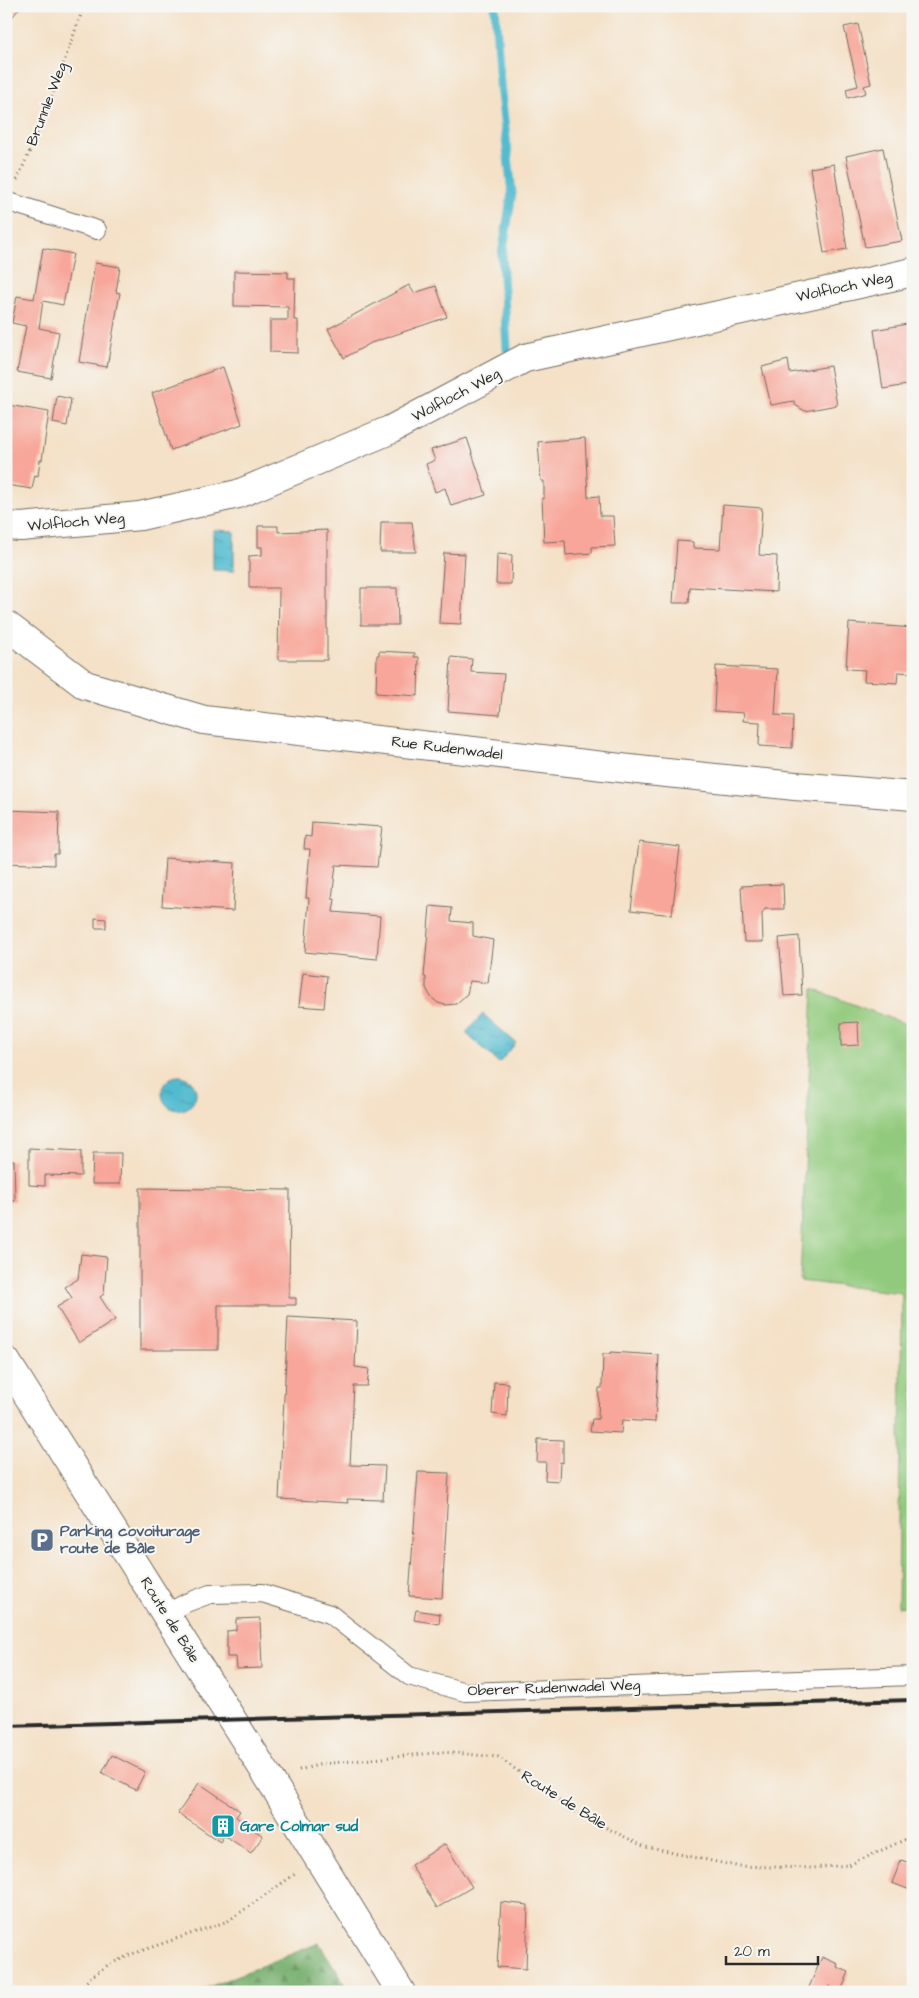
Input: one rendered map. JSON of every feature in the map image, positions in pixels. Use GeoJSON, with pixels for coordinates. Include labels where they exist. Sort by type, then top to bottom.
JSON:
{"type":"FeatureCollection","features":[{"type":"Feature","properties":{"kind":"street","name":"Wolfloch Weg"},"geometry":{"type":"LineString","coordinates":[[6,526],[21,527],[140,516],[238,494],[390,430],[525,358],[913,272]]}},
{"type":"Feature","properties":{"kind":"street","name":"Rue Rudenwadel"},"geometry":{"type":"LineString","coordinates":[[6,625],[85,685],[204,720],[638,770],[913,796]]}},
{"type":"Feature","properties":{"kind":"street","name":"Route de Bâle"},"geometry":{"type":"LineString","coordinates":[[6,1360],[401,1992]]}},
{"type":"Feature","properties":{"kind":"lane"},"geometry":{"type":"LineString","coordinates":[[7,201],[97,230]]}},
{"type":"Feature","properties":{"kind":"lane","name":"Oberer Rudenwadel Weg"},"geometry":{"type":"LineString","coordinates":[[166,1614],[186,1603],[210,1594],[262,1593],[330,1614],[409,1676],[464,1692],[913,1676]]}},
{"type":"Feature","properties":{"kind":"path","name":"Brunnle Weg"},"geometry":{"type":"LineString","coordinates":[[7,201],[41,126],[84,6]]}},
{"type":"Feature","properties":{"kind":"path","name":"Route de Bâle"},"geometry":{"type":"LineString","coordinates":[[269,1778],[322,1764],[443,1752],[498,1757],[581,1815],[645,1847],[736,1866],[811,1868],[849,1865],[913,1836]]}},
{"type":"Feature","properties":{"kind":"path"},"geometry":{"type":"LineString","coordinates":[[76,1992],[92,1976],[132,1954],[228,1921],[318,1858]]}},
{"type":"Feature","properties":{"kind":"green space"},"geometry":{"type":"Polygon","coordinates":[[[813,989],[913,1027],[913,1607],[898,1606],[902,1293],[800,1281],[813,989]]]}},
{"type":"Feature","properties":{"kind":"green space"},"geometry":{"type":"Polygon","coordinates":[[[319,1943],[350,1992],[196,1992],[319,1943]]]}},
{"type":"Feature","properties":{"kind":"water"},"geometry":{"type":"Polygon","coordinates":[[[213,530],[234,531],[234,571],[213,570],[213,530]]]}},
{"type":"Feature","properties":{"kind":"water"},"geometry":{"type":"Polygon","coordinates":[[[483,1014],[516,1043],[499,1063],[466,1033],[483,1014]]]}},
{"type":"Feature","properties":{"kind":"water"},"geometry":{"type":"Polygon","coordinates":[[[179,1076],[186,1077],[191,1081],[195,1086],[195,1100],[191,1105],[186,1109],[179,1110],[172,1109],[167,1105],[163,1100],[162,1093],[163,1086],[167,1081],[172,1077],[179,1076]]]}},
{"type":"Feature","properties":{"kind":"building"},"geometry":{"type":"Polygon","coordinates":[[[6,6],[21,6],[6,25],[6,6]]]}},
{"type":"Feature","properties":{"kind":"building"},"geometry":{"type":"Polygon","coordinates":[[[858,24],[871,84],[864,86],[866,93],[848,98],[846,89],[858,86],[844,27],[858,24]]]}},
{"type":"Feature","properties":{"kind":"building"},"geometry":{"type":"Polygon","coordinates":[[[883,148],[902,241],[865,247],[846,156],[883,148]]]}},
{"type":"Feature","properties":{"kind":"building"},"geometry":{"type":"Polygon","coordinates":[[[834,164],[847,249],[824,253],[810,168],[834,164]]]}},
{"type":"Feature","properties":{"kind":"building"},"geometry":{"type":"Polygon","coordinates":[[[43,248],[73,254],[63,305],[43,301],[39,328],[59,332],[51,378],[17,372],[26,326],[12,323],[17,296],[34,299],[43,248]]]}},
{"type":"Feature","properties":{"kind":"building"},"geometry":{"type":"Polygon","coordinates":[[[95,263],[120,267],[116,292],[120,293],[107,367],[79,362],[95,263]]]}},
{"type":"Feature","properties":{"kind":"building"},"geometry":{"type":"Polygon","coordinates":[[[234,271],[288,272],[288,278],[295,278],[294,320],[298,320],[298,353],[270,352],[270,320],[288,320],[288,307],[234,306],[234,271]]]}},
{"type":"Feature","properties":{"kind":"building"},"geometry":{"type":"Polygon","coordinates":[[[409,285],[414,293],[436,286],[447,317],[371,343],[344,358],[328,329],[409,285]]]}},
{"type":"Feature","properties":{"kind":"building"},"geometry":{"type":"Polygon","coordinates":[[[913,323],[913,384],[883,389],[874,330],[913,323]]]}},
{"type":"Feature","properties":{"kind":"building"},"geometry":{"type":"Polygon","coordinates":[[[788,360],[790,373],[830,366],[837,405],[805,411],[795,405],[794,401],[771,405],[762,367],[788,360]]]}},
{"type":"Feature","properties":{"kind":"building"},"geometry":{"type":"Polygon","coordinates":[[[223,367],[242,424],[171,450],[152,393],[223,367]]]}},
{"type":"Feature","properties":{"kind":"building"},"geometry":{"type":"Polygon","coordinates":[[[57,396],[71,399],[67,426],[53,423],[57,396]]]}},
{"type":"Feature","properties":{"kind":"building"},"geometry":{"type":"Polygon","coordinates":[[[8,405],[49,412],[42,460],[40,460],[38,476],[35,475],[32,489],[6,485],[8,471],[6,471],[8,405]]]}},
{"type":"Feature","properties":{"kind":"building"},"geometry":{"type":"Polygon","coordinates":[[[467,438],[486,495],[451,506],[445,488],[435,492],[426,464],[435,460],[431,450],[467,438]]]}},
{"type":"Feature","properties":{"kind":"building"},"geometry":{"type":"Polygon","coordinates":[[[585,438],[588,497],[599,496],[600,516],[613,516],[615,546],[592,547],[592,553],[566,555],[565,541],[544,542],[542,498],[544,499],[544,481],[541,481],[538,442],[585,438]]]}},
{"type":"Feature","properties":{"kind":"building"},"geometry":{"type":"Polygon","coordinates":[[[723,505],[762,508],[759,555],[777,556],[776,592],[690,587],[689,603],[673,603],[677,541],[693,542],[693,548],[720,549],[723,505]]]}},
{"type":"Feature","properties":{"kind":"building"},"geometry":{"type":"Polygon","coordinates":[[[381,522],[412,522],[416,552],[380,552],[381,522]]]}},
{"type":"Feature","properties":{"kind":"building"},"geometry":{"type":"Polygon","coordinates":[[[258,526],[278,526],[278,532],[327,530],[327,660],[278,660],[279,588],[249,588],[249,556],[262,555],[262,547],[258,547],[258,526]]]}},
{"type":"Feature","properties":{"kind":"building"},"geometry":{"type":"Polygon","coordinates":[[[444,553],[465,554],[461,624],[439,623],[444,553]]]}},
{"type":"Feature","properties":{"kind":"building"},"geometry":{"type":"Polygon","coordinates":[[[497,554],[512,555],[511,584],[496,584],[497,554]]]}},
{"type":"Feature","properties":{"kind":"building"},"geometry":{"type":"Polygon","coordinates":[[[361,588],[397,588],[398,625],[361,625],[361,588]]]}},
{"type":"Feature","properties":{"kind":"building"},"geometry":{"type":"Polygon","coordinates":[[[849,623],[913,628],[913,673],[898,672],[897,683],[864,681],[865,670],[846,669],[849,623]]]}},
{"type":"Feature","properties":{"kind":"building"},"geometry":{"type":"Polygon","coordinates":[[[379,651],[415,653],[414,657],[419,657],[418,696],[376,693],[377,655],[379,655],[379,651]]]}},
{"type":"Feature","properties":{"kind":"building"},"geometry":{"type":"Polygon","coordinates":[[[451,657],[472,659],[471,672],[504,674],[500,715],[448,711],[451,657]]]}},
{"type":"Feature","properties":{"kind":"building"},"geometry":{"type":"Polygon","coordinates":[[[716,666],[778,669],[775,715],[793,716],[792,748],[759,746],[760,722],[743,721],[744,713],[714,711],[716,666]]]}},
{"type":"Feature","properties":{"kind":"building"},"geometry":{"type":"Polygon","coordinates":[[[6,810],[59,812],[58,854],[54,854],[54,865],[6,863],[6,810]]]}},
{"type":"Feature","properties":{"kind":"building"},"geometry":{"type":"Polygon","coordinates":[[[312,822],[382,827],[377,867],[336,865],[332,899],[335,899],[333,912],[380,916],[377,959],[305,952],[309,898],[306,898],[310,849],[304,849],[305,836],[311,837],[312,822]]]}},
{"type":"Feature","properties":{"kind":"building"},"geometry":{"type":"Polygon","coordinates":[[[639,842],[680,847],[672,915],[631,910],[639,842]]]}},
{"type":"Feature","properties":{"kind":"building"},"geometry":{"type":"Polygon","coordinates":[[[165,858],[235,863],[233,911],[162,906],[165,858]]]}},
{"type":"Feature","properties":{"kind":"building"},"geometry":{"type":"Polygon","coordinates":[[[783,884],[784,909],[765,909],[762,914],[763,942],[744,942],[741,886],[783,884]]]}},
{"type":"Feature","properties":{"kind":"building"},"geometry":{"type":"Polygon","coordinates":[[[430,906],[452,908],[451,921],[473,923],[473,936],[493,940],[488,983],[470,981],[467,994],[456,1004],[446,1005],[438,1003],[431,997],[426,988],[426,977],[424,977],[430,906]]]}},
{"type":"Feature","properties":{"kind":"building"},"geometry":{"type":"Polygon","coordinates":[[[95,918],[106,919],[106,928],[95,928],[95,918]]]}},
{"type":"Feature","properties":{"kind":"building"},"geometry":{"type":"Polygon","coordinates":[[[799,936],[802,995],[784,996],[779,938],[799,936]]]}},
{"type":"Feature","properties":{"kind":"building"},"geometry":{"type":"Polygon","coordinates":[[[303,973],[327,976],[324,1008],[299,1006],[303,973]]]}},
{"type":"Feature","properties":{"kind":"building"},"geometry":{"type":"Polygon","coordinates":[[[858,1022],[859,1045],[841,1046],[841,1023],[858,1022]]]}},
{"type":"Feature","properties":{"kind":"building"},"geometry":{"type":"Polygon","coordinates":[[[29,1148],[81,1151],[81,1176],[45,1175],[45,1186],[29,1185],[29,1148]]]}},
{"type":"Feature","properties":{"kind":"building"},"geometry":{"type":"Polygon","coordinates":[[[93,1153],[121,1153],[120,1184],[92,1184],[93,1153]]]}},
{"type":"Feature","properties":{"kind":"building"},"geometry":{"type":"Polygon","coordinates":[[[14,1160],[15,1201],[6,1201],[6,1161],[14,1160]]]}},
{"type":"Feature","properties":{"kind":"building"},"geometry":{"type":"Polygon","coordinates":[[[140,1188],[290,1190],[289,1298],[296,1298],[296,1305],[218,1305],[218,1350],[140,1350],[140,1188]]]}},
{"type":"Feature","properties":{"kind":"building"},"geometry":{"type":"Polygon","coordinates":[[[81,1254],[107,1257],[104,1294],[100,1297],[115,1320],[79,1343],[57,1307],[72,1298],[65,1287],[78,1279],[81,1254]]]}},
{"type":"Feature","properties":{"kind":"building"},"geometry":{"type":"Polygon","coordinates":[[[288,1317],[357,1321],[355,1367],[369,1369],[367,1386],[354,1386],[350,1465],[385,1466],[383,1500],[347,1499],[348,1503],[279,1499],[288,1317]]]}},
{"type":"Feature","properties":{"kind":"building"},"geometry":{"type":"Polygon","coordinates":[[[610,1352],[659,1355],[655,1422],[622,1420],[621,1433],[590,1431],[592,1419],[598,1419],[599,1388],[602,1388],[603,1354],[610,1354],[610,1352]]]}},
{"type":"Feature","properties":{"kind":"building"},"geometry":{"type":"Polygon","coordinates":[[[494,1382],[508,1383],[507,1416],[492,1414],[494,1382]]]}},
{"type":"Feature","properties":{"kind":"building"},"geometry":{"type":"Polygon","coordinates":[[[538,1439],[563,1440],[563,1463],[560,1462],[559,1481],[545,1480],[546,1462],[537,1462],[538,1439]]]}},
{"type":"Feature","properties":{"kind":"building"},"geometry":{"type":"Polygon","coordinates":[[[418,1472],[449,1473],[442,1598],[409,1596],[418,1472]]]}},
{"type":"Feature","properties":{"kind":"building"},"geometry":{"type":"Polygon","coordinates":[[[416,1610],[440,1614],[439,1624],[414,1620],[416,1610]]]}},
{"type":"Feature","properties":{"kind":"building"},"geometry":{"type":"Polygon","coordinates":[[[260,1618],[262,1668],[237,1669],[236,1657],[227,1657],[227,1631],[236,1630],[236,1619],[260,1618]]]}},
{"type":"Feature","properties":{"kind":"building"},"geometry":{"type":"Polygon","coordinates":[[[112,1755],[145,1772],[136,1790],[102,1773],[112,1755]]]}},
{"type":"Feature","properties":{"kind":"building","name":"Gare Colmar sud"},"geometry":{"type":"Polygon","coordinates":[[[199,1783],[240,1811],[236,1817],[263,1836],[251,1853],[224,1835],[220,1842],[178,1813],[199,1783]]]}},
{"type":"Feature","properties":{"kind":"building"},"geometry":{"type":"Polygon","coordinates":[[[445,1844],[472,1887],[437,1908],[411,1865],[445,1844]]]}},
{"type":"Feature","properties":{"kind":"building"},"geometry":{"type":"Polygon","coordinates":[[[901,1860],[913,1864],[913,1891],[892,1883],[901,1860]]]}},
{"type":"Feature","properties":{"kind":"building"},"geometry":{"type":"Polygon","coordinates":[[[501,1902],[528,1905],[526,1969],[497,1967],[501,1902]]]}},
{"type":"Feature","properties":{"kind":"building"},"geometry":{"type":"Polygon","coordinates":[[[822,1957],[838,1964],[837,1967],[849,1972],[841,1991],[829,1986],[827,1992],[807,1992],[822,1957]]]}},
{"type":"Feature","properties":{"kind":"waterway"},"geometry":{"type":"LineString","coordinates":[[495,6],[500,84],[512,193],[502,255],[507,349]]}},
{"type":"Feature","properties":{"kind":"railway"},"geometry":{"type":"LineString","coordinates":[[6,1726],[913,1700]]}},
{"type":"Feature","properties":{"kind":"place","name":"Parking covoiturage route de Bâle"},"geometry":{"type":"Point","coordinates":[42,1540]}},
{"type":"Feature","properties":{"kind":"place","name":"Gare Colmar sud"},"geometry":{"type":"Point","coordinates":[223,1826]}}]}
